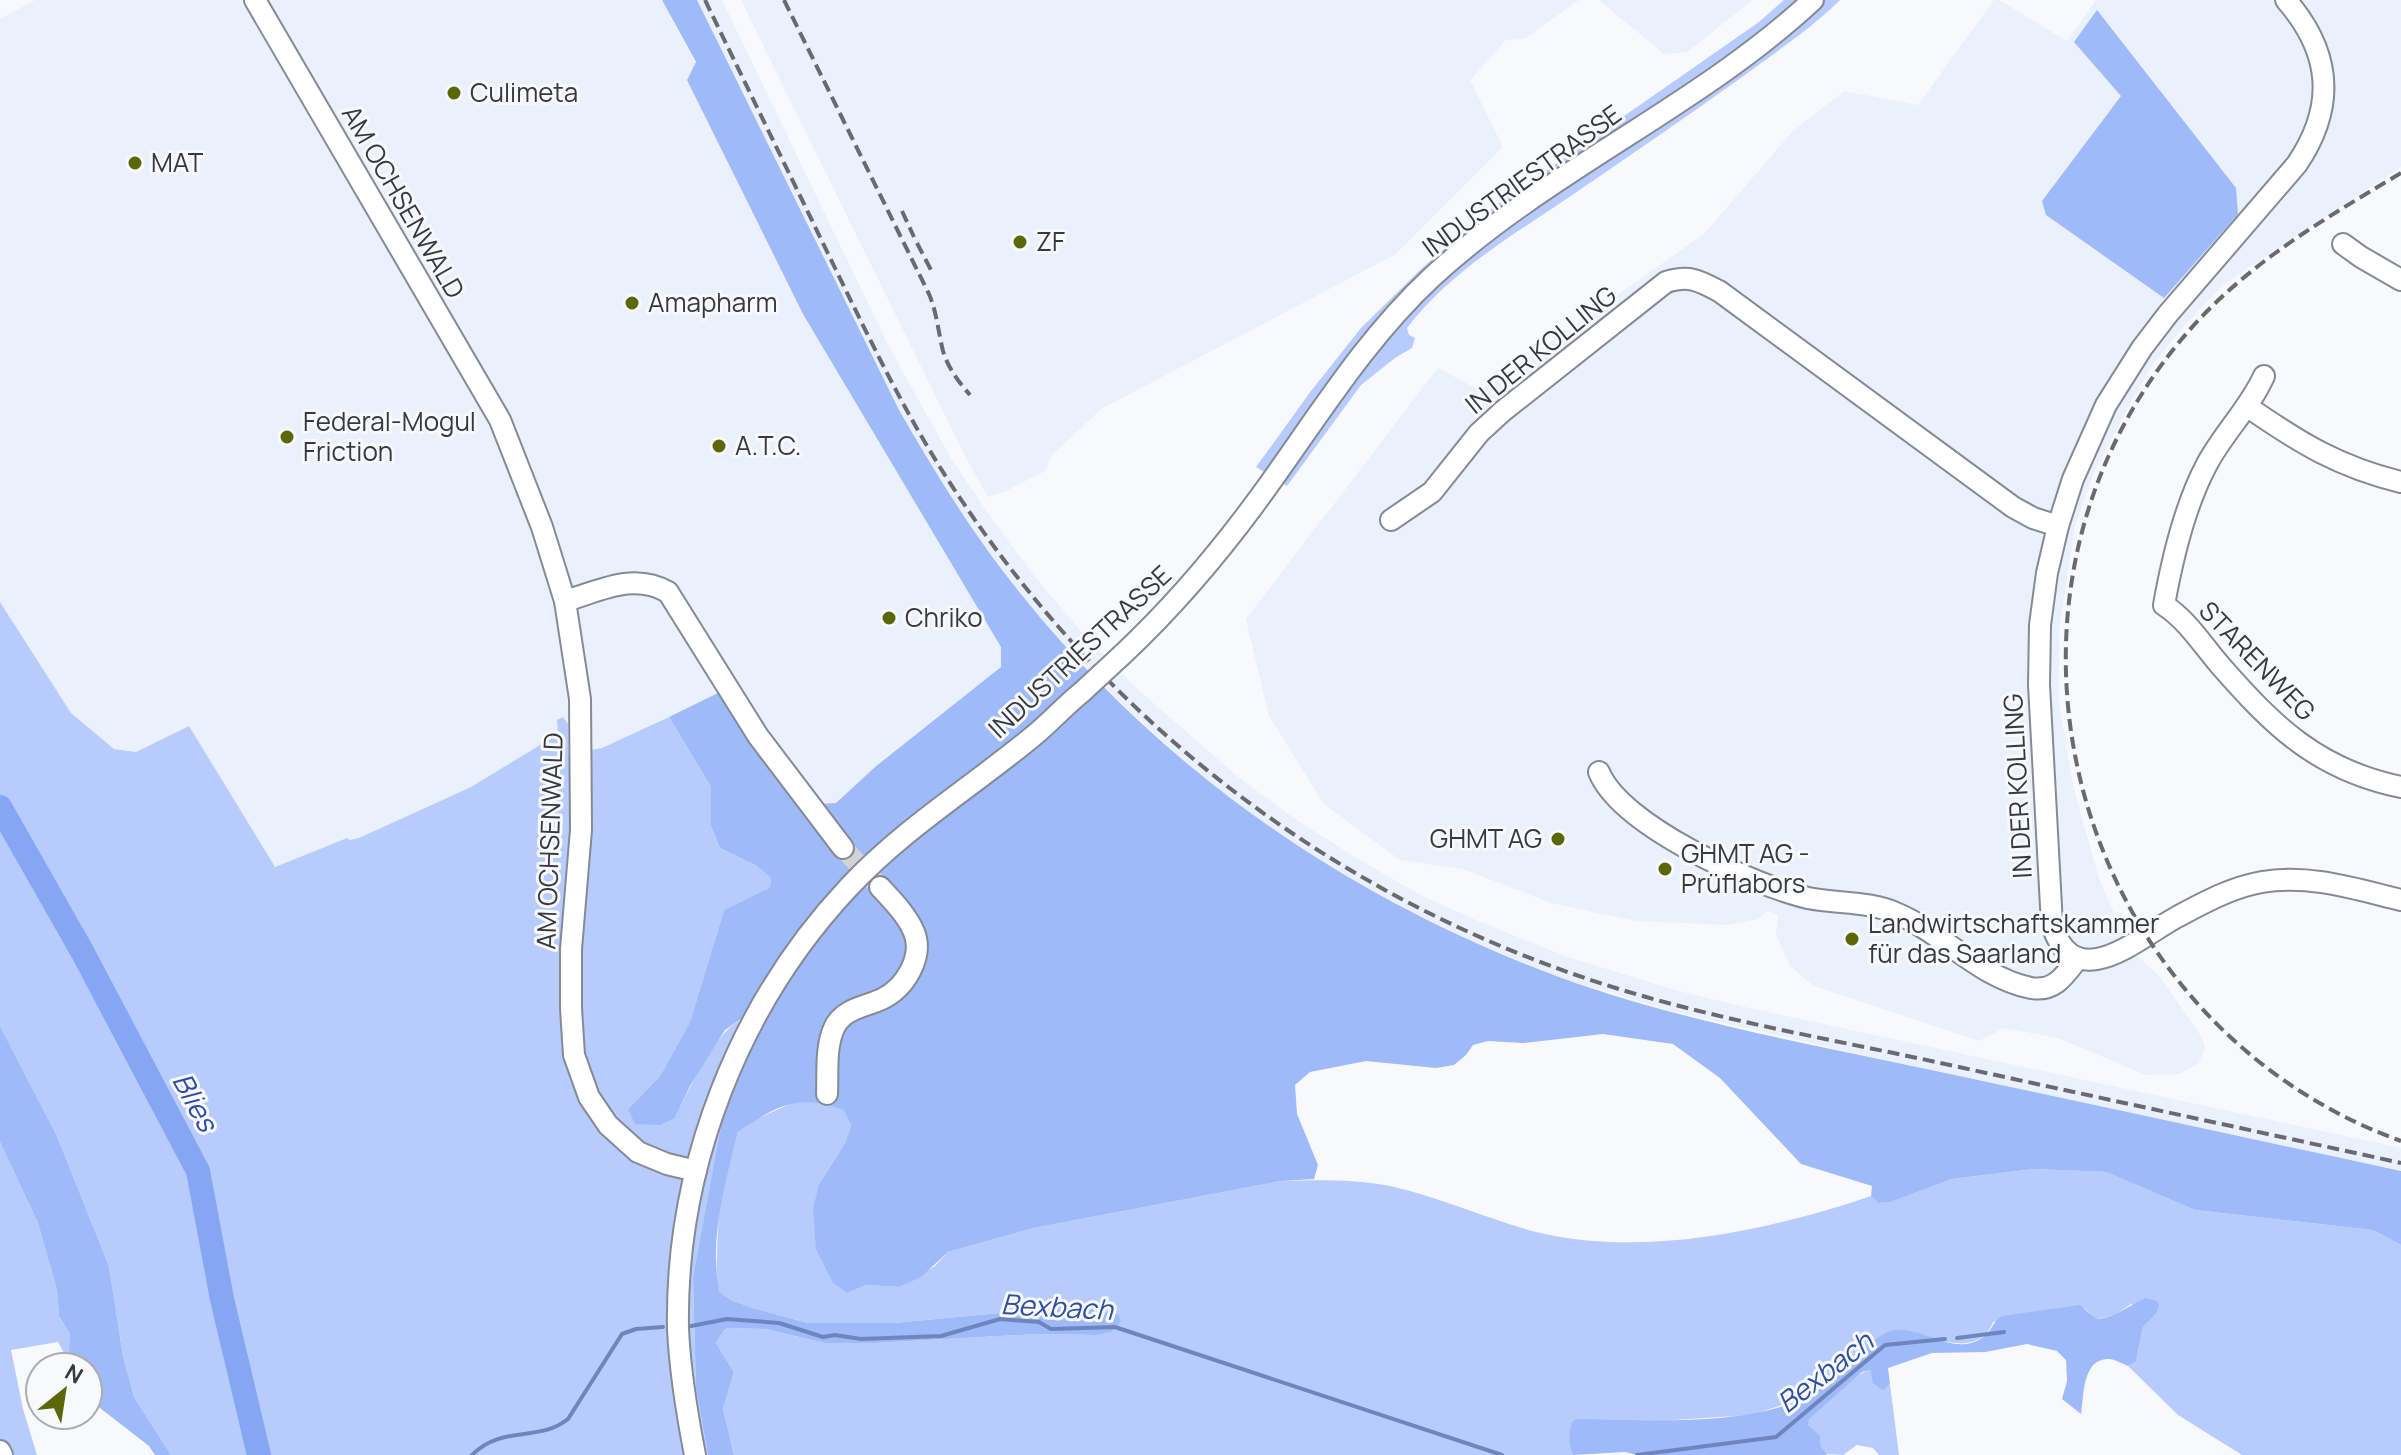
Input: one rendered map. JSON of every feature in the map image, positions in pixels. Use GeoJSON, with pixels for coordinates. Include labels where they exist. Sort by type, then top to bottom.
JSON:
{"type":"FeatureCollection","features":[{"type":"Feature","properties":{"kind":"street","name":"AM OCHSENWALD"},"geometry":{"type":"LineString","coordinates":[[255,0],[500,420],[542,527],[565,601],[580,699],[581,830],[571,949],[574,1055],[589,1097],[608,1125],[638,1152],[696,1171]]}},
{"type":"Feature","properties":{"kind":"street","name":"INDUSTRIESTRASSE"},"geometry":{"type":"LineString","coordinates":[[695,1455],[678,1328],[683,1240],[696,1171],[726,1077],[751,1023],[790,961],[849,887],[893,845],[1038,732],[1122,655],[1192,584],[1255,504],[1348,370],[1431,278],[1470,244],[1531,199],[1769,39],[1813,0]]}},
{"type":"Feature","properties":{"kind":"street","name":"IN DER KOLLING"},"geometry":{"type":"LineString","coordinates":[[2078,958],[2062,948],[2052,925],[2039,685],[2040,625],[2047,573],[2073,479],[2106,405],[2168,314],[2297,164],[2312,141],[2323,98],[2320,54],[2311,34],[2286,0]]}},
{"type":"Feature","properties":{"kind":"street"},"geometry":{"type":"LineString","coordinates":[[2343,244],[2401,280]]}},
{"type":"Feature","properties":{"kind":"street","name":"IN DER KOLLING"},"geometry":{"type":"LineString","coordinates":[[1391,520],[1432,492],[1479,433],[1503,411],[1666,282],[1679,278],[1697,280],[1719,291],[2013,507],[2058,526]]}},
{"type":"Feature","properties":{"kind":"street"},"geometry":{"type":"LineString","coordinates":[[2264,376],[2248,407],[2308,447],[2337,462],[2401,482]]}},
{"type":"Feature","properties":{"kind":"street","name":"STARENWEG"},"geometry":{"type":"LineString","coordinates":[[2248,407],[2219,444],[2197,486],[2169,577],[2164,605],[2183,620],[2264,713],[2295,740],[2344,771],[2401,787]]}},
{"type":"Feature","properties":{"kind":"street"},"geometry":{"type":"LineString","coordinates":[[565,601],[630,581],[655,585],[668,592],[758,736],[843,848]]}},
{"type":"Feature","properties":{"kind":"street"},"geometry":{"type":"LineString","coordinates":[[1599,772],[1603,782],[1631,812],[1741,876],[1814,899],[1894,912],[1912,920],[1996,975],[2031,988],[2053,986],[2078,958],[2090,960],[2128,948],[2174,919],[2232,889],[2299,878],[2322,880],[2401,900]]}},
{"type":"Feature","properties":{"kind":"street"},"geometry":{"type":"LineString","coordinates":[[827,1094],[828,1050],[835,1026],[847,1012],[883,999],[897,989],[915,958],[915,934],[880,887]]}},
{"type":"Feature","properties":{"kind":"shaded area"},"geometry":{"type":"Polygon","coordinates":[[[35,0],[662,0],[1001,647],[1001,667],[875,767],[836,803],[800,805],[720,693],[602,748],[568,754],[568,724],[558,734],[471,787],[359,838],[347,838],[274,867],[189,726],[136,752],[114,749],[71,713],[0,602],[0,19],[35,0]]]}},
{"type":"Feature","properties":{"kind":"shaded area"},"geometry":{"type":"Polygon","coordinates":[[[662,0],[697,0],[899,410],[941,481],[987,549],[1075,657],[1135,717],[1197,772],[1263,822],[1333,868],[1405,909],[1481,945],[1605,993],[1746,1030],[2401,1171],[2401,1245],[2373,1230],[2195,1210],[2107,1172],[2034,1169],[1952,1179],[1891,1202],[1878,1203],[1871,1196],[1872,1186],[1801,1164],[1720,1078],[1673,1044],[1603,1034],[1523,1043],[1488,1041],[1473,1045],[1454,1065],[1436,1068],[1366,1061],[1310,1072],[1295,1085],[1297,1114],[1318,1165],[1314,1179],[1281,1181],[1034,1228],[948,1252],[921,1277],[899,1287],[866,1285],[848,1293],[833,1283],[816,1249],[813,1209],[819,1184],[845,1143],[851,1125],[844,1110],[800,1102],[777,1109],[738,1132],[717,1231],[719,1292],[753,1308],[808,1323],[894,1323],[1021,1311],[1095,1309],[1118,1314],[1121,1321],[1111,1332],[1095,1335],[1038,1334],[875,1343],[825,1343],[765,1329],[728,1328],[716,1343],[734,1372],[723,1409],[734,1455],[708,1455],[696,1389],[693,1278],[722,1122],[759,1018],[741,1019],[725,1030],[690,1086],[675,1118],[660,1125],[635,1124],[628,1109],[660,1076],[690,1022],[724,910],[770,888],[771,878],[757,866],[720,848],[711,826],[711,787],[669,717],[720,692],[800,805],[836,803],[875,767],[1001,667],[1001,647],[803,314],[687,80],[696,62],[662,0]]]}},
{"type":"Feature","properties":{"kind":"shaded area"},"geometry":{"type":"Polygon","coordinates":[[[697,0],[722,0],[890,349],[952,460],[996,525],[1080,630],[1135,687],[1237,776],[1291,816],[1420,895],[1568,957],[1675,990],[1740,1006],[2401,1148],[2401,1171],[1858,1054],[1672,1011],[1561,978],[1411,913],[1342,875],[1281,836],[1224,794],[1121,703],[1019,593],[978,538],[899,410],[697,0]]]}},
{"type":"Feature","properties":{"kind":"shaded area"},"geometry":{"type":"Polygon","coordinates":[[[741,0],[1579,0],[1524,39],[1506,40],[1470,80],[1503,147],[1396,254],[1101,409],[1051,456],[1045,471],[988,497],[741,0]]]}},
{"type":"Feature","properties":{"kind":"shaded area"},"geometry":{"type":"Polygon","coordinates":[[[1599,0],[1753,0],[1687,52],[1664,54],[1599,0]]]}},
{"type":"Feature","properties":{"kind":"shaded area"},"geometry":{"type":"Polygon","coordinates":[[[1784,0],[1840,0],[1808,29],[1749,72],[1456,277],[1407,328],[1409,335],[1415,338],[1412,348],[1361,385],[1287,486],[1256,467],[1361,328],[1421,269],[1492,208],[1759,22],[1784,0]]]}},
{"type":"Feature","properties":{"kind":"shaded area"},"geometry":{"type":"Polygon","coordinates":[[[1994,0],[1999,0],[2067,41],[2096,0],[2401,0],[2401,167],[2223,285],[2185,325],[2153,364],[2130,404],[2094,472],[2075,526],[2059,630],[2059,704],[2074,790],[2099,878],[2129,948],[2159,976],[2205,1046],[2199,1063],[2179,1074],[2146,1075],[2058,1038],[2004,1028],[1979,1041],[1814,986],[1791,967],[1776,935],[1778,915],[1768,911],[1758,919],[1728,925],[1636,921],[1551,903],[1463,869],[1400,860],[1324,804],[1269,716],[1246,619],[1438,368],[1481,391],[1704,234],[1793,131],[1844,91],[1918,105],[1994,0]]]}},
{"type":"Feature","properties":{"kind":"shaded area"},"geometry":{"type":"Polygon","coordinates":[[[2097,10],[2236,188],[2238,214],[2164,298],[2046,215],[2042,201],[2121,96],[2074,42],[2097,10]]]}},
{"type":"Feature","properties":{"kind":"shaded area"},"geometry":{"type":"Polygon","coordinates":[[[0,602],[71,713],[114,749],[136,752],[189,726],[275,867],[347,838],[359,838],[471,787],[558,734],[557,720],[563,717],[568,724],[568,754],[602,748],[669,717],[711,787],[711,826],[720,848],[757,866],[771,878],[770,889],[724,910],[690,1022],[660,1076],[628,1109],[675,1118],[721,1037],[739,1021],[758,1018],[693,1278],[696,1389],[708,1455],[171,1455],[134,1397],[123,1356],[109,1266],[57,1136],[0,1026],[0,602]]]}},
{"type":"Feature","properties":{"kind":"shaded area"},"geometry":{"type":"Polygon","coordinates":[[[0,1026],[57,1136],[109,1266],[123,1356],[134,1397],[171,1455],[155,1455],[149,1446],[104,1411],[104,1351],[69,1351],[70,1334],[59,1316],[57,1290],[38,1223],[0,1142],[0,1026]]]}},
{"type":"Feature","properties":{"kind":"shaded area"},"geometry":{"type":"Polygon","coordinates":[[[796,1101],[824,1103],[845,1110],[851,1125],[845,1143],[819,1184],[848,1293],[866,1285],[899,1287],[935,1266],[948,1252],[1034,1228],[1281,1181],[1350,1181],[1390,1186],[1536,1232],[1619,1242],[1705,1237],[1748,1230],[1871,1196],[1878,1203],[1891,1202],[1952,1179],[2034,1169],[2108,1172],[2195,1210],[2373,1230],[2401,1245],[2401,1455],[2242,1455],[2178,1415],[2128,1366],[2136,1362],[2143,1327],[2156,1314],[2131,1304],[2105,1318],[2094,1318],[2085,1308],[1993,1322],[1986,1334],[1976,1341],[1964,1343],[1895,1330],[1801,1399],[1751,1415],[1673,1420],[1571,1450],[1573,1455],[734,1455],[723,1409],[734,1372],[716,1343],[728,1328],[765,1329],[825,1343],[875,1343],[1038,1334],[1095,1335],[1118,1314],[1095,1309],[1021,1311],[894,1323],[808,1323],[753,1308],[718,1292],[719,1205],[738,1132],[757,1119],[796,1101]]]}},
{"type":"Feature","properties":{"kind":"shaded area"},"geometry":{"type":"Polygon","coordinates":[[[0,1142],[38,1223],[57,1290],[59,1316],[70,1334],[69,1351],[63,1351],[58,1342],[11,1350],[24,1412],[24,1431],[30,1431],[37,1455],[0,1455],[0,1142]]]}},
{"type":"Feature","properties":{"kind":"shaded area"},"geometry":{"type":"Polygon","coordinates":[[[2146,1298],[2157,1301],[2159,1305],[2156,1314],[2143,1327],[2136,1362],[2128,1366],[2109,1359],[2100,1360],[2094,1365],[2086,1379],[2081,1414],[2062,1399],[2067,1381],[2066,1360],[2057,1351],[2027,1344],[1985,1352],[1932,1353],[1888,1368],[1890,1384],[1883,1390],[1873,1384],[1870,1370],[1862,1372],[1809,1419],[1808,1425],[1820,1435],[1821,1447],[1827,1455],[1637,1455],[1625,1452],[1573,1455],[1570,1447],[1572,1422],[1577,1419],[1692,1420],[1777,1408],[1812,1392],[1874,1340],[1894,1330],[1916,1332],[1949,1343],[1971,1343],[1985,1336],[2002,1316],[2080,1305],[2094,1317],[2101,1318],[2114,1315],[2146,1298]]]}},
{"type":"Feature","properties":{"kind":"shaded area"},"geometry":{"type":"Polygon","coordinates":[[[1870,1370],[1874,1385],[1883,1389],[1890,1384],[1899,1455],[1879,1455],[1873,1448],[1857,1445],[1843,1455],[1824,1454],[1820,1435],[1808,1425],[1808,1419],[1846,1384],[1870,1370]]]}},
{"type":"Feature","properties":{"kind":"waterway","name":"Blies"},"geometry":{"type":"LineString","coordinates":[[0,807],[83,953],[198,1171],[222,1299],[259,1455]]}},
{"type":"Feature","properties":{"kind":"waterway","name":"Bexbach"},"geometry":{"type":"LineString","coordinates":[[691,1326],[727,1319],[779,1323],[823,1337],[835,1335],[861,1339],[941,1336],[1000,1319],[1039,1322],[1051,1329],[1115,1327],[1502,1455]]}},
{"type":"Feature","properties":{"kind":"waterway","name":"Bexbach"},"geometry":{"type":"LineString","coordinates":[[472,1455],[496,1440],[545,1430],[568,1419],[622,1334],[636,1329],[663,1327]]}},
{"type":"Feature","properties":{"kind":"waterway","name":"Bexbach"},"geometry":{"type":"LineString","coordinates":[[1957,1338],[2004,1332]]}},
{"type":"Feature","properties":{"kind":"waterway","name":"Bexbach"},"geometry":{"type":"LineString","coordinates":[[1637,1455],[1776,1437],[1885,1345],[1945,1339]]}},
{"type":"Feature","properties":{"kind":"tunnel"},"geometry":{"type":"LineString","coordinates":[[843,848],[880,887]]}},
{"type":"Feature","properties":{"kind":"railway"},"geometry":{"type":"LineString","coordinates":[[705,0],[879,358],[962,501],[1023,584],[1090,662],[1163,732],[1241,797],[1325,854],[1413,905],[1506,948],[1603,984],[1685,1008],[1769,1027],[2401,1163]]}},
{"type":"Feature","properties":{"kind":"railway"},"geometry":{"type":"LineString","coordinates":[[784,0],[929,294],[948,363],[970,395]]}},
{"type":"Feature","properties":{"kind":"railway"},"geometry":{"type":"LineString","coordinates":[[2401,173],[2298,237],[2236,284],[2181,340],[2155,374],[2099,480],[2070,592],[2068,706],[2091,817],[2137,921],[2205,1012],[2294,1087],[2401,1141]]}},
{"type":"Feature","properties":{"kind":"railway"},"geometry":{"type":"LineString","coordinates":[[902,211],[914,237]]}},
{"type":"Feature","properties":{"kind":"railway"},"geometry":{"type":"LineString","coordinates":[[917,243],[931,270]]}},
{"type":"Feature","properties":{"kind":"place","name":"Culimeta"},"geometry":{"type":"Point","coordinates":[454,93]}},
{"type":"Feature","properties":{"kind":"place","name":"MAT"},"geometry":{"type":"Point","coordinates":[135,163]}},
{"type":"Feature","properties":{"kind":"place","name":"ZF"},"geometry":{"type":"Point","coordinates":[1020,242]}},
{"type":"Feature","properties":{"kind":"place","name":"Amapharm"},"geometry":{"type":"Point","coordinates":[632,303]}},
{"type":"Feature","properties":{"kind":"place","name":"Federal-Mogul Friction"},"geometry":{"type":"Point","coordinates":[287,437]}},
{"type":"Feature","properties":{"kind":"place","name":"A.T.C."},"geometry":{"type":"Point","coordinates":[719,446]}},
{"type":"Feature","properties":{"kind":"place","name":"Chriko"},"geometry":{"type":"Point","coordinates":[889,618]}},
{"type":"Feature","properties":{"kind":"place","name":"GHMT AG"},"geometry":{"type":"Point","coordinates":[1558,839]}},
{"type":"Feature","properties":{"kind":"place","name":"GHMT AG - Prüflabors"},"geometry":{"type":"Point","coordinates":[1665,869]}},
{"type":"Feature","properties":{"kind":"place","name":"Landwirtschaftskammer für das Saarland"},"geometry":{"type":"Point","coordinates":[1852,939]}}]}
